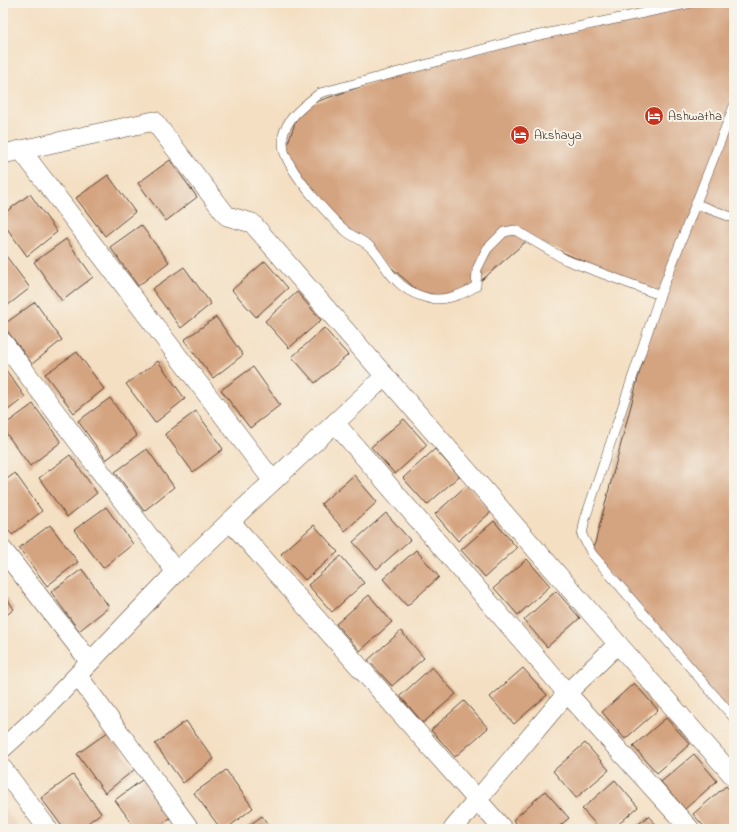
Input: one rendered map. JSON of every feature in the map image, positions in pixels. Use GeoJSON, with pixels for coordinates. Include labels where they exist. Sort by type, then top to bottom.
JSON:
{"type":"FeatureCollection","features":[{"type":"Feature","properties":{"kind":"street"},"geometry":{"type":"LineString","coordinates":[[273,481],[12,152],[154,121],[227,216],[252,223],[734,776]]}},
{"type":"Feature","properties":{"kind":"street"},"geometry":{"type":"LineString","coordinates":[[3,342],[176,572]]}},
{"type":"Feature","properties":{"kind":"street"},"geometry":{"type":"LineString","coordinates":[[3,748],[37,718],[176,572],[385,376]]}},
{"type":"Feature","properties":{"kind":"street"},"geometry":{"type":"LineString","coordinates":[[335,423],[567,692],[690,829]]}},
{"type":"Feature","properties":{"kind":"street"},"geometry":{"type":"LineString","coordinates":[[230,521],[503,829]]}},
{"type":"Feature","properties":{"kind":"street"},"geometry":{"type":"LineString","coordinates":[[3,550],[190,829]]}},
{"type":"Feature","properties":{"kind":"street"},"geometry":{"type":"LineString","coordinates":[[453,829],[567,692],[618,644]]}},
{"type":"Feature","properties":{"kind":"street"},"geometry":{"type":"LineString","coordinates":[[3,769],[48,829]]}},
{"type":"Feature","properties":{"kind":"lane"},"geometry":{"type":"LineString","coordinates":[[660,295],[566,260],[515,230],[504,232],[486,249],[477,269],[476,286],[468,292],[445,299],[426,298],[410,291],[396,280],[382,260],[368,245],[347,232],[326,210],[297,174],[284,153],[283,136],[290,121],[302,107],[320,93],[521,39],[691,3]]}},
{"type":"Feature","properties":{"kind":"lane"},"geometry":{"type":"LineString","coordinates":[[734,106],[660,295],[585,519],[582,534],[592,554],[734,718]]}},
{"type":"Feature","properties":{"kind":"lane"},"geometry":{"type":"LineString","coordinates":[[696,204],[734,218]]}},
{"type":"Feature","properties":{"kind":"shaded area"},"geometry":{"type":"Polygon","coordinates":[[[3,806],[20,829],[3,829],[3,806]]]}},
{"type":"Feature","properties":{"kind":"building"},"geometry":{"type":"Polygon","coordinates":[[[695,3],[734,3],[734,719],[592,554],[660,295],[530,238],[468,292],[426,298],[326,210],[284,153],[301,107],[430,63],[695,3]]]}},
{"type":"Feature","properties":{"kind":"building"},"geometry":{"type":"Polygon","coordinates":[[[170,160],[197,197],[166,221],[138,183],[170,160]]]}},
{"type":"Feature","properties":{"kind":"building"},"geometry":{"type":"Polygon","coordinates":[[[108,175],[135,212],[105,236],[76,198],[108,175]]]}},
{"type":"Feature","properties":{"kind":"building"},"geometry":{"type":"Polygon","coordinates":[[[30,194],[57,232],[27,256],[3,223],[3,214],[30,194]]]}},
{"type":"Feature","properties":{"kind":"building"},"geometry":{"type":"Polygon","coordinates":[[[141,225],[169,262],[138,286],[110,247],[141,225]]]}},
{"type":"Feature","properties":{"kind":"building"},"geometry":{"type":"Polygon","coordinates":[[[66,239],[93,277],[62,301],[34,262],[66,239]]]}},
{"type":"Feature","properties":{"kind":"building"},"geometry":{"type":"Polygon","coordinates":[[[3,252],[30,288],[3,309],[3,252]]]}},
{"type":"Feature","properties":{"kind":"building"},"geometry":{"type":"Polygon","coordinates":[[[265,261],[288,288],[256,317],[232,290],[265,261]]]}},
{"type":"Feature","properties":{"kind":"building"},"geometry":{"type":"Polygon","coordinates":[[[184,267],[211,304],[181,328],[152,289],[184,267]]]}},
{"type":"Feature","properties":{"kind":"building"},"geometry":{"type":"Polygon","coordinates":[[[297,292],[321,320],[289,348],[265,321],[297,292]]]}},
{"type":"Feature","properties":{"kind":"building"},"geometry":{"type":"Polygon","coordinates":[[[35,302],[62,340],[32,364],[3,325],[35,302]]]}},
{"type":"Feature","properties":{"kind":"building"},"geometry":{"type":"Polygon","coordinates":[[[216,317],[243,355],[213,378],[184,340],[216,317]]]}},
{"type":"Feature","properties":{"kind":"building"},"geometry":{"type":"Polygon","coordinates":[[[324,328],[348,355],[315,383],[292,357],[324,328]]]}},
{"type":"Feature","properties":{"kind":"building"},"geometry":{"type":"Polygon","coordinates":[[[77,352],[104,389],[74,413],[45,374],[77,352]]]}},
{"type":"Feature","properties":{"kind":"building"},"geometry":{"type":"Polygon","coordinates":[[[158,361],[185,399],[155,423],[126,384],[158,361]]]}},
{"type":"Feature","properties":{"kind":"building"},"geometry":{"type":"Polygon","coordinates":[[[3,366],[25,397],[3,414],[3,366]]]}},
{"type":"Feature","properties":{"kind":"building"},"geometry":{"type":"Polygon","coordinates":[[[253,367],[280,405],[250,428],[221,390],[253,367]]]}},
{"type":"Feature","properties":{"kind":"building"},"geometry":{"type":"Polygon","coordinates":[[[110,398],[137,436],[106,460],[78,421],[110,398]]]}},
{"type":"Feature","properties":{"kind":"building"},"geometry":{"type":"Polygon","coordinates":[[[33,404],[61,442],[30,466],[3,429],[3,426],[33,404]]]}},
{"type":"Feature","properties":{"kind":"building"},"geometry":{"type":"Polygon","coordinates":[[[196,411],[223,449],[193,472],[165,434],[196,411]]]}},
{"type":"Feature","properties":{"kind":"building"},"geometry":{"type":"Polygon","coordinates":[[[404,419],[427,445],[395,474],[371,447],[404,419]]]}},
{"type":"Feature","properties":{"kind":"building"},"geometry":{"type":"Polygon","coordinates":[[[147,449],[174,487],[144,511],[115,472],[147,449]]]}},
{"type":"Feature","properties":{"kind":"building"},"geometry":{"type":"Polygon","coordinates":[[[435,449],[459,476],[427,505],[403,478],[435,449]]]}},
{"type":"Feature","properties":{"kind":"building"},"geometry":{"type":"Polygon","coordinates":[[[70,455],[97,493],[67,517],[39,478],[70,455]]]}},
{"type":"Feature","properties":{"kind":"building"},"geometry":{"type":"Polygon","coordinates":[[[15,473],[42,511],[12,535],[3,523],[3,482],[15,473]]]}},
{"type":"Feature","properties":{"kind":"building"},"geometry":{"type":"Polygon","coordinates":[[[354,475],[377,502],[345,531],[321,504],[354,475]]]}},
{"type":"Feature","properties":{"kind":"building"},"geometry":{"type":"Polygon","coordinates":[[[467,485],[491,512],[458,541],[435,514],[467,485]]]}},
{"type":"Feature","properties":{"kind":"building"},"geometry":{"type":"Polygon","coordinates":[[[106,507],[133,544],[103,568],[74,530],[106,507]]]}},
{"type":"Feature","properties":{"kind":"building"},"geometry":{"type":"Polygon","coordinates":[[[386,513],[410,540],[377,569],[353,542],[386,513]]]}},
{"type":"Feature","properties":{"kind":"building"},"geometry":{"type":"Polygon","coordinates":[[[494,521],[517,548],[485,577],[461,550],[494,521]]]}},
{"type":"Feature","properties":{"kind":"building"},"geometry":{"type":"Polygon","coordinates":[[[50,525],[78,562],[47,586],[19,548],[50,525]]]}},
{"type":"Feature","properties":{"kind":"building"},"geometry":{"type":"Polygon","coordinates":[[[314,525],[338,552],[305,580],[281,554],[314,525]]]}},
{"type":"Feature","properties":{"kind":"building"},"geometry":{"type":"Polygon","coordinates":[[[416,550],[439,577],[407,606],[383,579],[416,550]]]}},
{"type":"Feature","properties":{"kind":"building"},"geometry":{"type":"Polygon","coordinates":[[[341,556],[364,583],[332,612],[308,585],[341,556]]]}},
{"type":"Feature","properties":{"kind":"building"},"geometry":{"type":"Polygon","coordinates":[[[527,559],[550,586],[518,615],[494,588],[527,559]]]}},
{"type":"Feature","properties":{"kind":"building"},"geometry":{"type":"Polygon","coordinates":[[[82,569],[109,607],[79,631],[51,592],[82,569]]]}},
{"type":"Feature","properties":{"kind":"building"},"geometry":{"type":"Polygon","coordinates":[[[556,591],[580,618],[547,647],[524,620],[556,591]]]}},
{"type":"Feature","properties":{"kind":"building"},"geometry":{"type":"Polygon","coordinates":[[[3,593],[14,609],[3,618],[3,593]]]}},
{"type":"Feature","properties":{"kind":"building"},"geometry":{"type":"Polygon","coordinates":[[[369,595],[392,622],[360,651],[336,624],[369,595]]]}},
{"type":"Feature","properties":{"kind":"building"},"geometry":{"type":"Polygon","coordinates":[[[401,631],[424,658],[392,686],[368,660],[401,631]]]}},
{"type":"Feature","properties":{"kind":"building"},"geometry":{"type":"Polygon","coordinates":[[[432,667],[456,694],[423,723],[400,696],[432,667]]]}},
{"type":"Feature","properties":{"kind":"building"},"geometry":{"type":"Polygon","coordinates":[[[523,668],[547,695],[514,724],[490,697],[523,668]]]}},
{"type":"Feature","properties":{"kind":"building"},"geometry":{"type":"Polygon","coordinates":[[[3,683],[7,688],[3,692],[3,683]]]}},
{"type":"Feature","properties":{"kind":"building"},"geometry":{"type":"Polygon","coordinates":[[[634,683],[658,710],[625,739],[602,712],[634,683]]]}},
{"type":"Feature","properties":{"kind":"building"},"geometry":{"type":"Polygon","coordinates":[[[464,701],[488,728],[455,757],[431,730],[464,701]]]}},
{"type":"Feature","properties":{"kind":"building"},"geometry":{"type":"Polygon","coordinates":[[[666,718],[690,744],[657,773],[633,746],[666,718]]]}},
{"type":"Feature","properties":{"kind":"building"},"geometry":{"type":"Polygon","coordinates":[[[186,721],[214,759],[183,783],[155,744],[186,721]]]}},
{"type":"Feature","properties":{"kind":"building"},"geometry":{"type":"Polygon","coordinates":[[[108,732],[135,769],[105,793],[77,754],[108,732]]]}},
{"type":"Feature","properties":{"kind":"building"},"geometry":{"type":"Polygon","coordinates":[[[585,743],[609,770],[576,798],[553,771],[585,743]]]}},
{"type":"Feature","properties":{"kind":"building"},"geometry":{"type":"Polygon","coordinates":[[[694,754],[717,781],[685,809],[661,782],[694,754]]]}},
{"type":"Feature","properties":{"kind":"building"},"geometry":{"type":"Polygon","coordinates":[[[226,770],[253,808],[226,829],[221,829],[194,793],[226,770]]]}},
{"type":"Feature","properties":{"kind":"building"},"geometry":{"type":"Polygon","coordinates":[[[73,775],[101,813],[80,829],[64,829],[41,798],[73,775]]]}},
{"type":"Feature","properties":{"kind":"building"},"geometry":{"type":"Polygon","coordinates":[[[146,777],[174,815],[155,829],[136,829],[115,800],[146,777]]]}},
{"type":"Feature","properties":{"kind":"building"},"geometry":{"type":"Polygon","coordinates":[[[615,780],[638,807],[613,829],[600,829],[582,809],[615,780]]]}},
{"type":"Feature","properties":{"kind":"building"},"geometry":{"type":"Polygon","coordinates":[[[726,786],[734,795],[734,826],[731,829],[706,829],[693,814],[726,786]]]}},
{"type":"Feature","properties":{"kind":"building"},"geometry":{"type":"Polygon","coordinates":[[[545,791],[569,818],[556,829],[521,829],[513,820],[545,791]]]}},
{"type":"Feature","properties":{"kind":"building"},"geometry":{"type":"Polygon","coordinates":[[[262,816],[271,829],[244,829],[262,816]]]}},
{"type":"Feature","properties":{"kind":"building"},"geometry":{"type":"Polygon","coordinates":[[[648,816],[660,829],[633,829],[648,816]]]}},
{"type":"Feature","properties":{"kind":"building"},"geometry":{"type":"Polygon","coordinates":[[[106,824],[109,829],[99,829],[106,824]]]}},
{"type":"Feature","properties":{"kind":"place","name":"Ashwatha"},"geometry":{"type":"Point","coordinates":[654,116]}},
{"type":"Feature","properties":{"kind":"place","name":"Akshaya"},"geometry":{"type":"Point","coordinates":[520,135]}}]}
